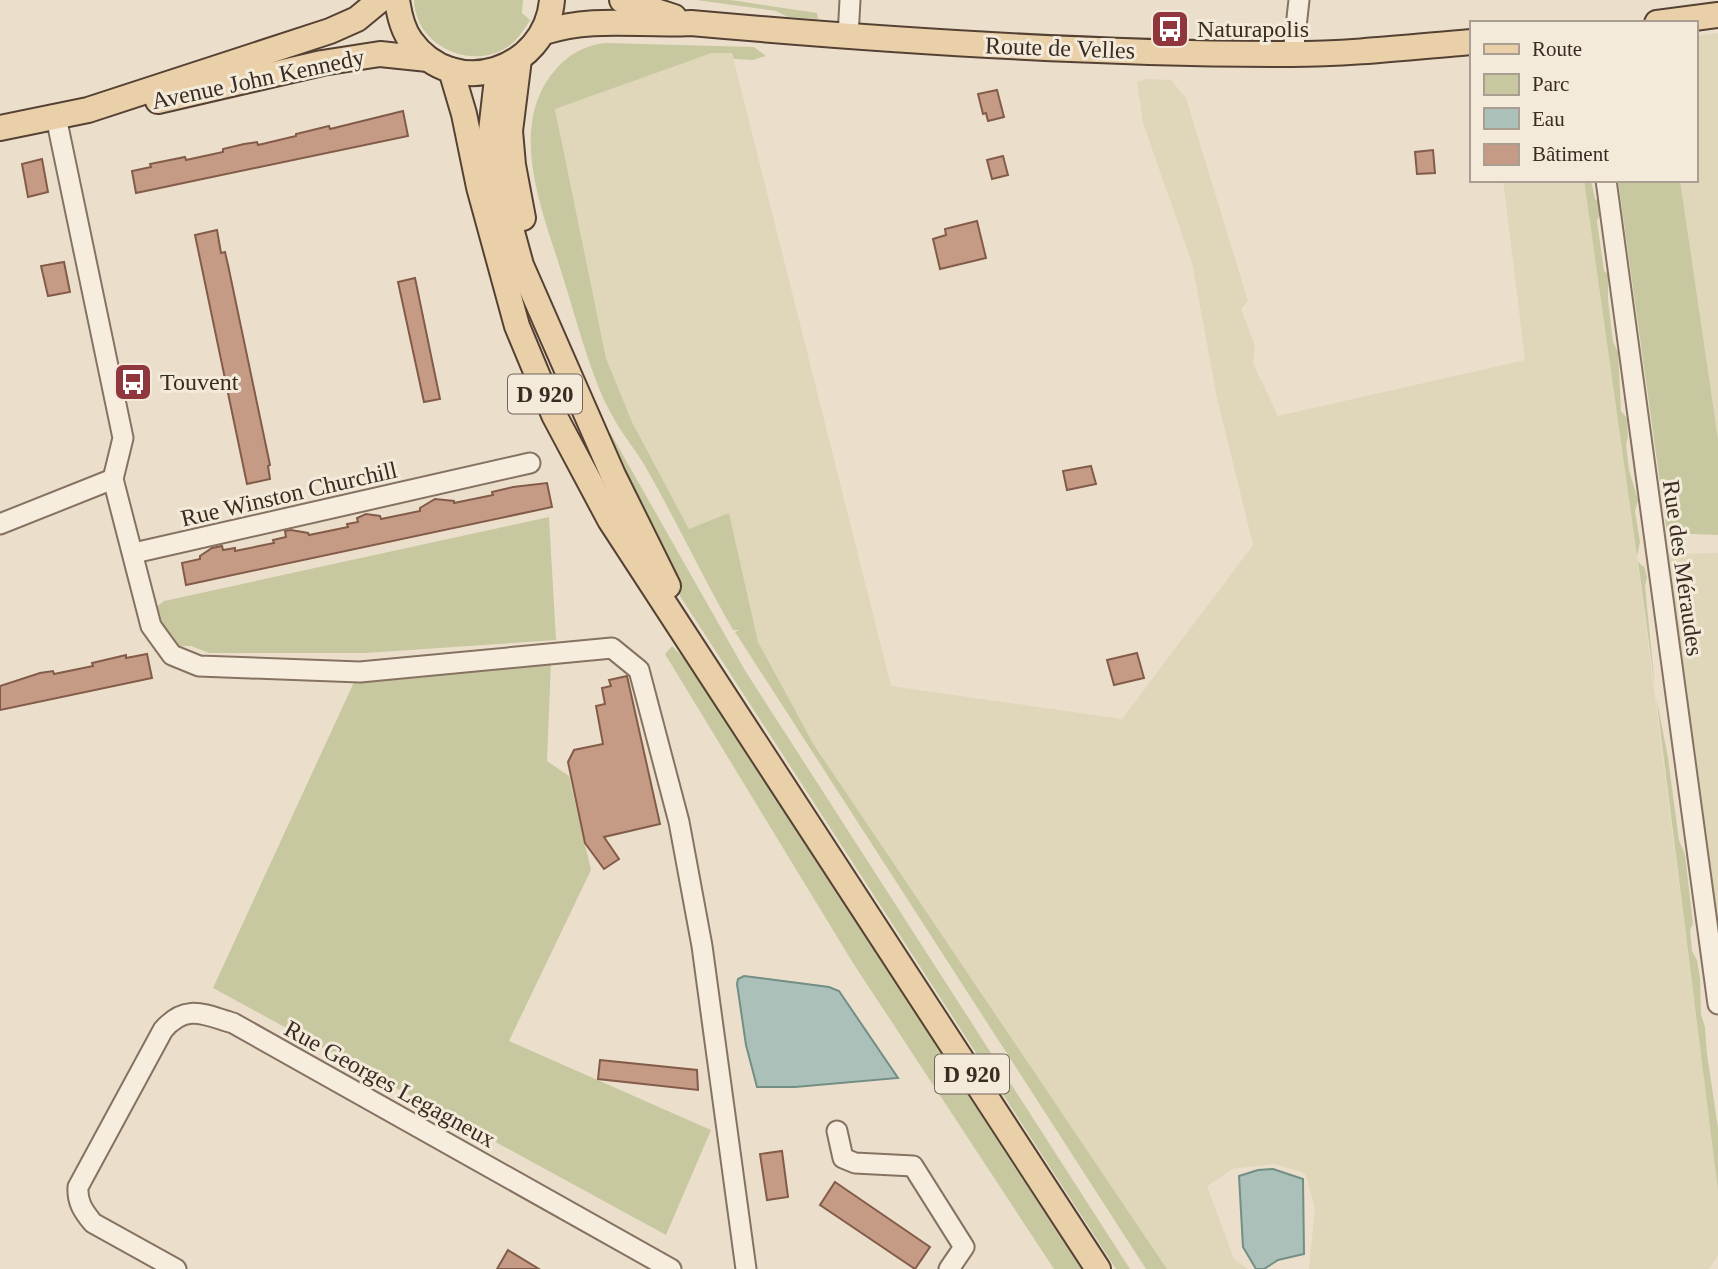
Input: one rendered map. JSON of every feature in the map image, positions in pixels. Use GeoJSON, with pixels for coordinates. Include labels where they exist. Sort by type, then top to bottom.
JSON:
{"type":"FeatureCollection","features":[{"type":"Feature","properties":{"kind":"main road","name":"Avenue John Kennedy"},"geometry":{"type":"LineString","coordinates":[[0,128],[88,110],[330,31],[357,19],[380,0]]}},
{"type":"Feature","properties":{"kind":"main road"},"geometry":{"type":"LineString","coordinates":[[397,0],[400,19],[411,41],[428,59],[451,70],[474,74],[509,65],[533,47],[544,32],[552,0]]}},
{"type":"Feature","properties":{"kind":"main road","name":"Route de Velles"},"geometry":{"type":"LineString","coordinates":[[622,0],[691,23]]}},
{"type":"Feature","properties":{"kind":"main road"},"geometry":{"type":"LineString","coordinates":[[1672,21],[1718,15]]}},
{"type":"Feature","properties":{"kind":"main road","name":"Route de Velles"},"geometry":{"type":"LineString","coordinates":[[544,32],[590,21],[691,23],[848,37],[1047,49],[1293,54],[1470,42]]}},
{"type":"Feature","properties":{"kind":"main road","name":"Avenue John Kennedy"},"geometry":{"type":"LineString","coordinates":[[88,110],[110,109],[178,97],[322,63],[380,54],[428,59]]}},
{"type":"Feature","properties":{"kind":"main road","name":"D 920"},"geometry":{"type":"LineString","coordinates":[[509,65],[510,131],[522,216],[569,376],[613,475],[719,683]]}},
{"type":"Feature","properties":{"kind":"main road","name":"D 920"},"geometry":{"type":"LineString","coordinates":[[451,70],[517,326],[554,415],[610,520],[719,683],[1098,1269]]}},
{"type":"Feature","properties":{"kind":"street"},"geometry":{"type":"LineString","coordinates":[[848,37],[850,0]]}},
{"type":"Feature","properties":{"kind":"street"},"geometry":{"type":"LineString","coordinates":[[1293,54],[1299,0]]}},
{"type":"Feature","properties":{"kind":"street"},"geometry":{"type":"LineString","coordinates":[[56,117],[123,438],[113,479],[151,625],[172,655],[200,666],[360,672],[612,648],[639,670],[679,822],[702,946],[746,1269]]}},
{"type":"Feature","properties":{"kind":"street","name":"Rue des Méraudes"},"geometry":{"type":"LineString","coordinates":[[1606,182],[1718,1004]]}},
{"type":"Feature","properties":{"kind":"street","name":"Rue Winston Churchill"},"geometry":{"type":"LineString","coordinates":[[134,553],[530,463]]}},
{"type":"Feature","properties":{"kind":"street"},"geometry":{"type":"LineString","coordinates":[[0,524],[113,479]]}},
{"type":"Feature","properties":{"kind":"street","name":"Rue Georges Legagneux"},"geometry":{"type":"LineString","coordinates":[[176,1269],[93,1223],[83,1211],[77,1197],[78,1187],[118,1109],[163,1030],[172,1019],[193,1011],[233,1023],[671,1269]]}},
{"type":"Feature","properties":{"kind":"street"},"geometry":{"type":"LineString","coordinates":[[837,1131],[843,1158],[855,1163],[913,1166],[964,1247],[948,1269]]}},
{"type":"Feature","properties":{"kind":"shaded area"},"geometry":{"type":"Polygon","coordinates":[[[1718,33],[1718,439],[1680,182],[1697,182],[1697,36],[1718,33]]]}},
{"type":"Feature","properties":{"kind":"shaded area"},"geometry":{"type":"Polygon","coordinates":[[[712,53],[732,53],[891,686],[1122,719],[1253,545],[1217,398],[1192,263],[1143,123],[1137,82],[1146,79],[1171,80],[1186,98],[1248,301],[1241,309],[1255,346],[1253,363],[1278,416],[1525,360],[1503,182],[1584,182],[1637,556],[1718,1189],[1718,1256],[1709,1269],[1309,1269],[1315,1208],[1305,1173],[1274,1164],[1233,1169],[1207,1186],[1234,1259],[1248,1269],[1167,1269],[814,745],[758,642],[729,514],[689,529],[632,422],[606,358],[555,109],[712,53]]]}},
{"type":"Feature","properties":{"kind":"shaded area"},"geometry":{"type":"Polygon","coordinates":[[[1718,553],[1718,923],[1665,554],[1718,553]]]}},
{"type":"Feature","properties":{"kind":"green space"},"geometry":{"type":"Polygon","coordinates":[[[414,0],[523,0],[522,13],[530,20],[509,46],[479,56],[463,55],[435,42],[424,30],[417,16],[414,0]]]}},
{"type":"Feature","properties":{"kind":"green space"},"geometry":{"type":"Polygon","coordinates":[[[696,0],[731,0],[817,13],[818,19],[788,17],[776,11],[696,0]]]}},
{"type":"Feature","properties":{"kind":"green space"},"geometry":{"type":"Polygon","coordinates":[[[606,43],[754,47],[766,56],[753,60],[734,59],[732,53],[712,53],[555,109],[606,358],[632,422],[689,529],[729,513],[758,642],[814,745],[1167,1269],[1146,1269],[735,632],[739,630],[733,630],[645,466],[620,429],[599,388],[586,354],[541,205],[531,147],[533,119],[540,93],[556,69],[578,51],[606,43]]]}},
{"type":"Feature","properties":{"kind":"green space"},"geometry":{"type":"Polygon","coordinates":[[[1584,182],[1591,182],[1600,213],[1597,221],[1604,271],[1608,274],[1613,342],[1618,352],[1621,411],[1627,418],[1629,470],[1638,500],[1635,511],[1640,542],[1637,556],[1584,182]]]}},
{"type":"Feature","properties":{"kind":"green space"},"geometry":{"type":"Polygon","coordinates":[[[1618,182],[1680,182],[1718,439],[1718,535],[1667,533],[1618,182]]]}},
{"type":"Feature","properties":{"kind":"green space"},"geometry":{"type":"Polygon","coordinates":[[[601,425],[611,434],[746,672],[1130,1269],[1116,1269],[680,596],[601,425]]]}},
{"type":"Feature","properties":{"kind":"green space"},"geometry":{"type":"Polygon","coordinates":[[[549,517],[556,640],[365,653],[209,653],[191,646],[180,646],[164,635],[154,609],[164,601],[549,517]]]}},
{"type":"Feature","properties":{"kind":"green space"},"geometry":{"type":"Polygon","coordinates":[[[1638,561],[1644,566],[1647,577],[1645,586],[1655,688],[1638,561]]]}},
{"type":"Feature","properties":{"kind":"green space"},"geometry":{"type":"Polygon","coordinates":[[[672,646],[692,667],[1082,1269],[1054,1269],[853,963],[665,654],[672,646]]]}},
{"type":"Feature","properties":{"kind":"green space"},"geometry":{"type":"Polygon","coordinates":[[[551,661],[547,761],[569,776],[591,870],[509,1041],[711,1130],[666,1235],[213,988],[355,680],[551,661]]]}},
{"type":"Feature","properties":{"kind":"green space"},"geometry":{"type":"Polygon","coordinates":[[[1656,696],[1679,840],[1685,855],[1693,924],[1690,930],[1692,951],[1697,960],[1700,978],[1701,1014],[1718,1128],[1718,1191],[1656,696]]]}},
{"type":"Feature","properties":{"kind":"water"},"geometry":{"type":"Polygon","coordinates":[[[744,976],[829,987],[839,991],[898,1078],[795,1087],[757,1087],[746,1045],[737,984],[738,979],[744,976]]]}},
{"type":"Feature","properties":{"kind":"water"},"geometry":{"type":"Polygon","coordinates":[[[1273,1169],[1303,1179],[1304,1254],[1278,1260],[1264,1269],[1256,1269],[1243,1247],[1239,1176],[1273,1169]]]}},
{"type":"Feature","properties":{"kind":"building"},"geometry":{"type":"Polygon","coordinates":[[[997,90],[1004,117],[988,121],[986,113],[983,114],[978,94],[997,90]]]}},
{"type":"Feature","properties":{"kind":"building"},"geometry":{"type":"Polygon","coordinates":[[[403,111],[408,136],[136,193],[132,171],[151,167],[150,164],[185,157],[186,160],[223,152],[223,149],[244,144],[257,142],[258,145],[329,126],[330,129],[403,111]]]}},
{"type":"Feature","properties":{"kind":"building"},"geometry":{"type":"Polygon","coordinates":[[[1433,150],[1435,173],[1417,174],[1415,152],[1433,150]]]}},
{"type":"Feature","properties":{"kind":"building"},"geometry":{"type":"Polygon","coordinates":[[[1003,156],[1008,175],[992,179],[987,160],[1003,156]]]}},
{"type":"Feature","properties":{"kind":"building"},"geometry":{"type":"Polygon","coordinates":[[[42,159],[48,192],[28,197],[22,164],[42,159]]]}},
{"type":"Feature","properties":{"kind":"building"},"geometry":{"type":"Polygon","coordinates":[[[977,221],[986,258],[940,269],[933,239],[946,235],[945,229],[977,221]]]}},
{"type":"Feature","properties":{"kind":"building"},"geometry":{"type":"Polygon","coordinates":[[[217,230],[221,253],[225,252],[228,265],[270,465],[270,479],[247,484],[195,235],[217,230]]]}},
{"type":"Feature","properties":{"kind":"building"},"geometry":{"type":"Polygon","coordinates":[[[64,262],[70,292],[48,296],[41,266],[64,262]]]}},
{"type":"Feature","properties":{"kind":"building"},"geometry":{"type":"Polygon","coordinates":[[[415,278],[440,399],[424,402],[398,282],[415,278]]]}},
{"type":"Feature","properties":{"kind":"building"},"geometry":{"type":"Polygon","coordinates":[[[1091,466],[1096,484],[1067,490],[1063,471],[1091,466]]]}},
{"type":"Feature","properties":{"kind":"building"},"geometry":{"type":"Polygon","coordinates":[[[547,483],[552,507],[186,585],[182,563],[200,559],[200,556],[212,548],[222,546],[223,550],[235,548],[235,551],[274,543],[273,540],[286,537],[285,531],[309,535],[348,527],[347,524],[358,522],[357,518],[366,514],[380,516],[381,519],[420,511],[420,508],[435,499],[454,503],[493,495],[492,492],[513,487],[547,483]]]}},
{"type":"Feature","properties":{"kind":"building"},"geometry":{"type":"Polygon","coordinates":[[[1137,653],[1144,678],[1114,685],[1107,660],[1137,653]]]}},
{"type":"Feature","properties":{"kind":"building"},"geometry":{"type":"Polygon","coordinates":[[[147,654],[152,678],[0,710],[0,686],[40,673],[53,671],[54,674],[93,666],[92,663],[126,655],[126,658],[147,654]]]}},
{"type":"Feature","properties":{"kind":"building"},"geometry":{"type":"Polygon","coordinates":[[[627,676],[660,824],[604,837],[619,859],[604,869],[585,843],[568,762],[574,750],[603,744],[596,706],[605,704],[602,688],[611,686],[609,680],[627,676]]]}},
{"type":"Feature","properties":{"kind":"building"},"geometry":{"type":"Polygon","coordinates":[[[600,1060],[697,1070],[698,1090],[598,1079],[600,1060]]]}},
{"type":"Feature","properties":{"kind":"building"},"geometry":{"type":"Polygon","coordinates":[[[782,1151],[788,1197],[767,1200],[760,1154],[782,1151]]]}},
{"type":"Feature","properties":{"kind":"building"},"geometry":{"type":"Polygon","coordinates":[[[835,1182],[930,1247],[915,1269],[820,1205],[835,1182]]]}},
{"type":"Feature","properties":{"kind":"building"},"geometry":{"type":"Polygon","coordinates":[[[508,1250],[539,1269],[497,1269],[508,1250]]]}},
{"type":"Feature","properties":{"kind":"place","name":"Naturapolis"},"geometry":{"type":"Point","coordinates":[1170,29]}},
{"type":"Feature","properties":{"kind":"place","name":"Touvent"},"geometry":{"type":"Point","coordinates":[133,382]}}]}
